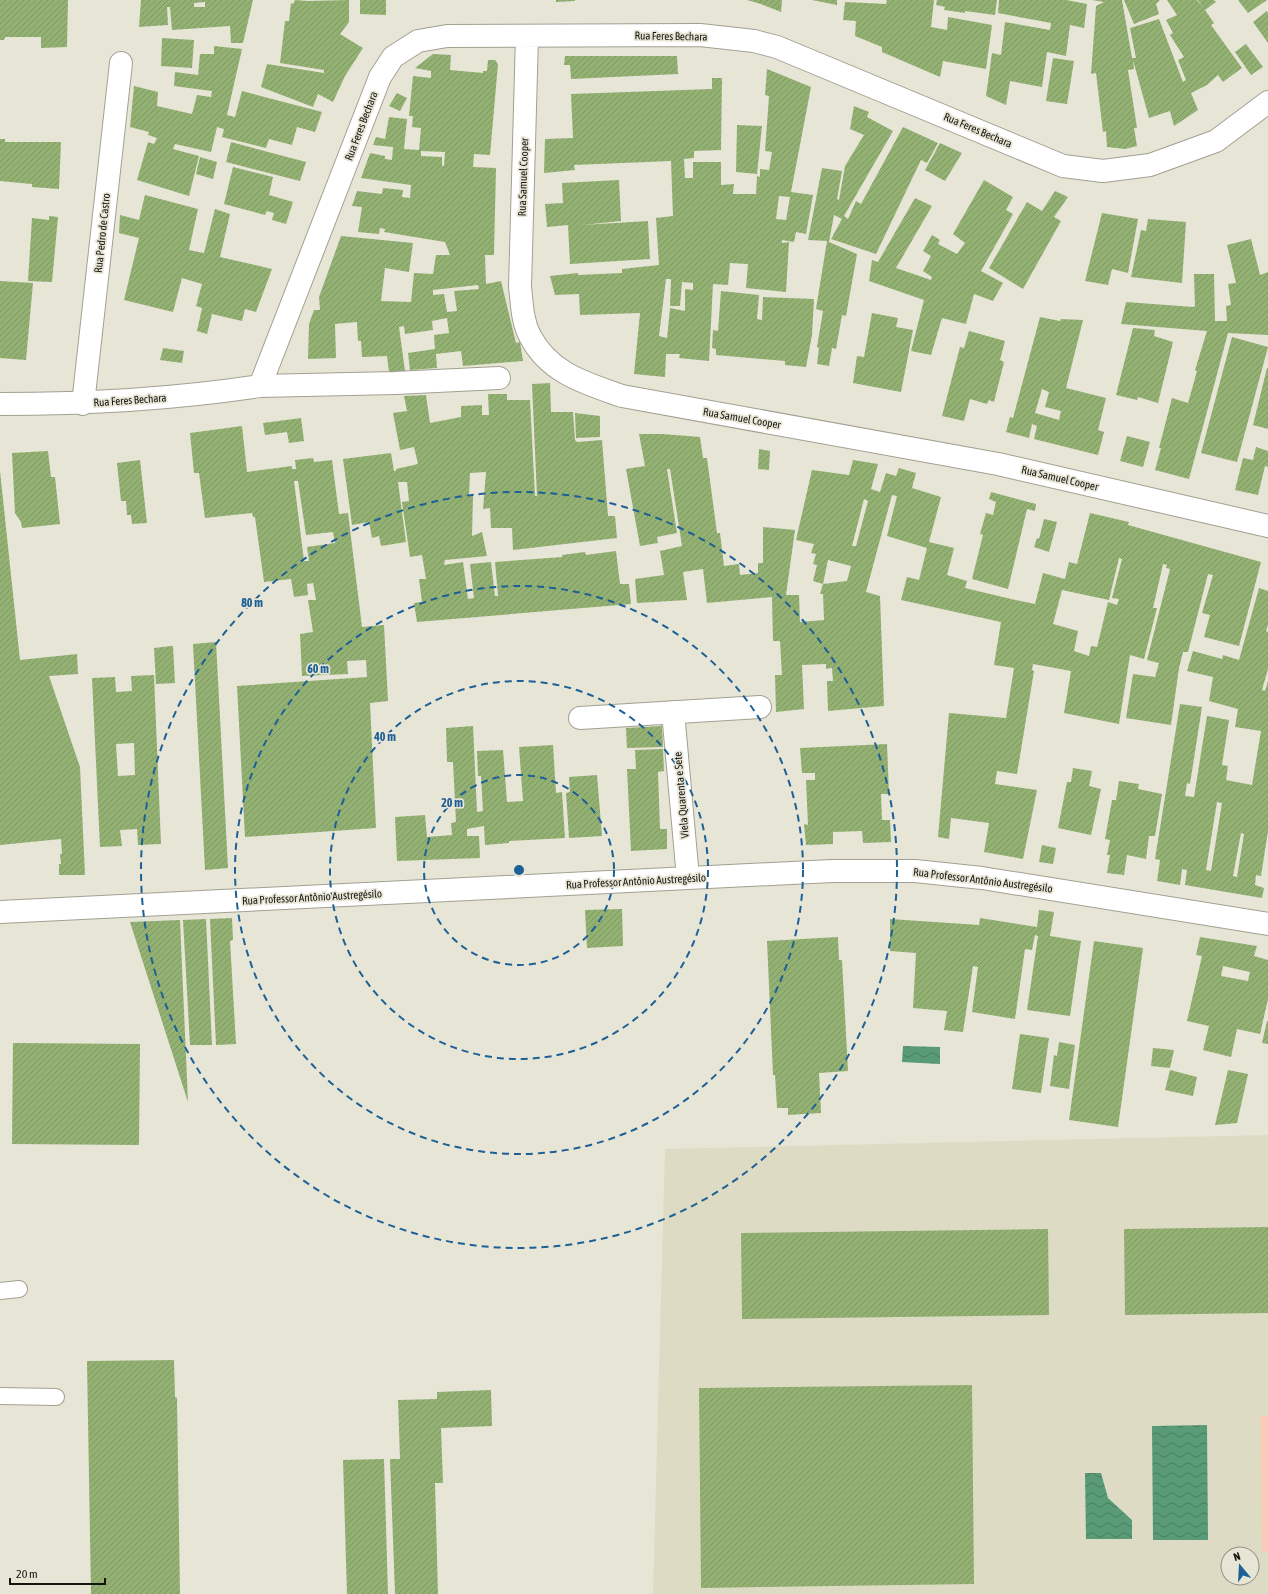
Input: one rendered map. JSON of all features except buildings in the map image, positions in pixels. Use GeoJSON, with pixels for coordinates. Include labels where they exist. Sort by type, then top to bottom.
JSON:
{"type":"FeatureCollection","features":[{"type":"Feature","properties":{"kind":"street","name":"Rua Feres Bechara"},"geometry":{"type":"LineString","coordinates":[[260,386],[380,77],[393,57],[418,40],[447,36],[700,35],[754,41],[777,46],[1063,166],[1103,171],[1150,165],[1216,141],[1268,102]]}},
{"type":"Feature","properties":{"kind":"street","name":"Rua Samuel Cooper"},"geometry":{"type":"LineString","coordinates":[[528,36],[520,288],[523,314],[529,335],[545,358],[560,370],[585,382],[622,396],[998,464],[1268,526]]}},
{"type":"Feature","properties":{"kind":"street","name":"Rua Pedro de Castro"},"geometry":{"type":"LineString","coordinates":[[83,404],[121,63]]}},
{"type":"Feature","properties":{"kind":"street","name":"Rua Feres Bechara"},"geometry":{"type":"LineString","coordinates":[[0,404],[83,404],[206,395],[260,386],[396,383],[499,378]]}},
{"type":"Feature","properties":{"kind":"street"},"geometry":{"type":"LineString","coordinates":[[580,718],[760,707]]}},
{"type":"Feature","properties":{"kind":"street","name":"Viela Quarenta e Sete"},"geometry":{"type":"LineString","coordinates":[[673,712],[688,878]]}},
{"type":"Feature","properties":{"kind":"street","name":"Rua Professor Antônio Austregésilo"},"geometry":{"type":"LineString","coordinates":[[0,912],[832,871],[915,871],[982,878],[1268,924]]}},
{"type":"Feature","properties":{"kind":"lane"},"geometry":{"type":"LineString","coordinates":[[0,1291],[19,1289]]}},
{"type":"Feature","properties":{"kind":"lane"},"geometry":{"type":"LineString","coordinates":[[0,1396],[56,1397]]}},
{"type":"Feature","properties":{"kind":"shaded area"},"geometry":{"type":"Polygon","coordinates":[[[1268,1135],[1268,1594],[653,1594],[665,1149],[1268,1135]]]}},
{"type":"Feature","properties":{"kind":"shaded area"},"geometry":{"type":"Polygon","coordinates":[[[1260,1416],[1268,1416],[1268,1552],[1262,1552],[1260,1416]]]}},
{"type":"Feature","properties":{"kind":"water"},"geometry":{"type":"Polygon","coordinates":[[[903,1046],[940,1047],[940,1064],[902,1062],[903,1046]]]}},
{"type":"Feature","properties":{"kind":"water"},"geometry":{"type":"Polygon","coordinates":[[[1207,1425],[1208,1540],[1153,1540],[1152,1426],[1207,1425]]]}},
{"type":"Feature","properties":{"kind":"water"},"geometry":{"type":"Polygon","coordinates":[[[1085,1473],[1101,1473],[1108,1498],[1132,1520],[1132,1539],[1086,1539],[1085,1473]]]}}]}
